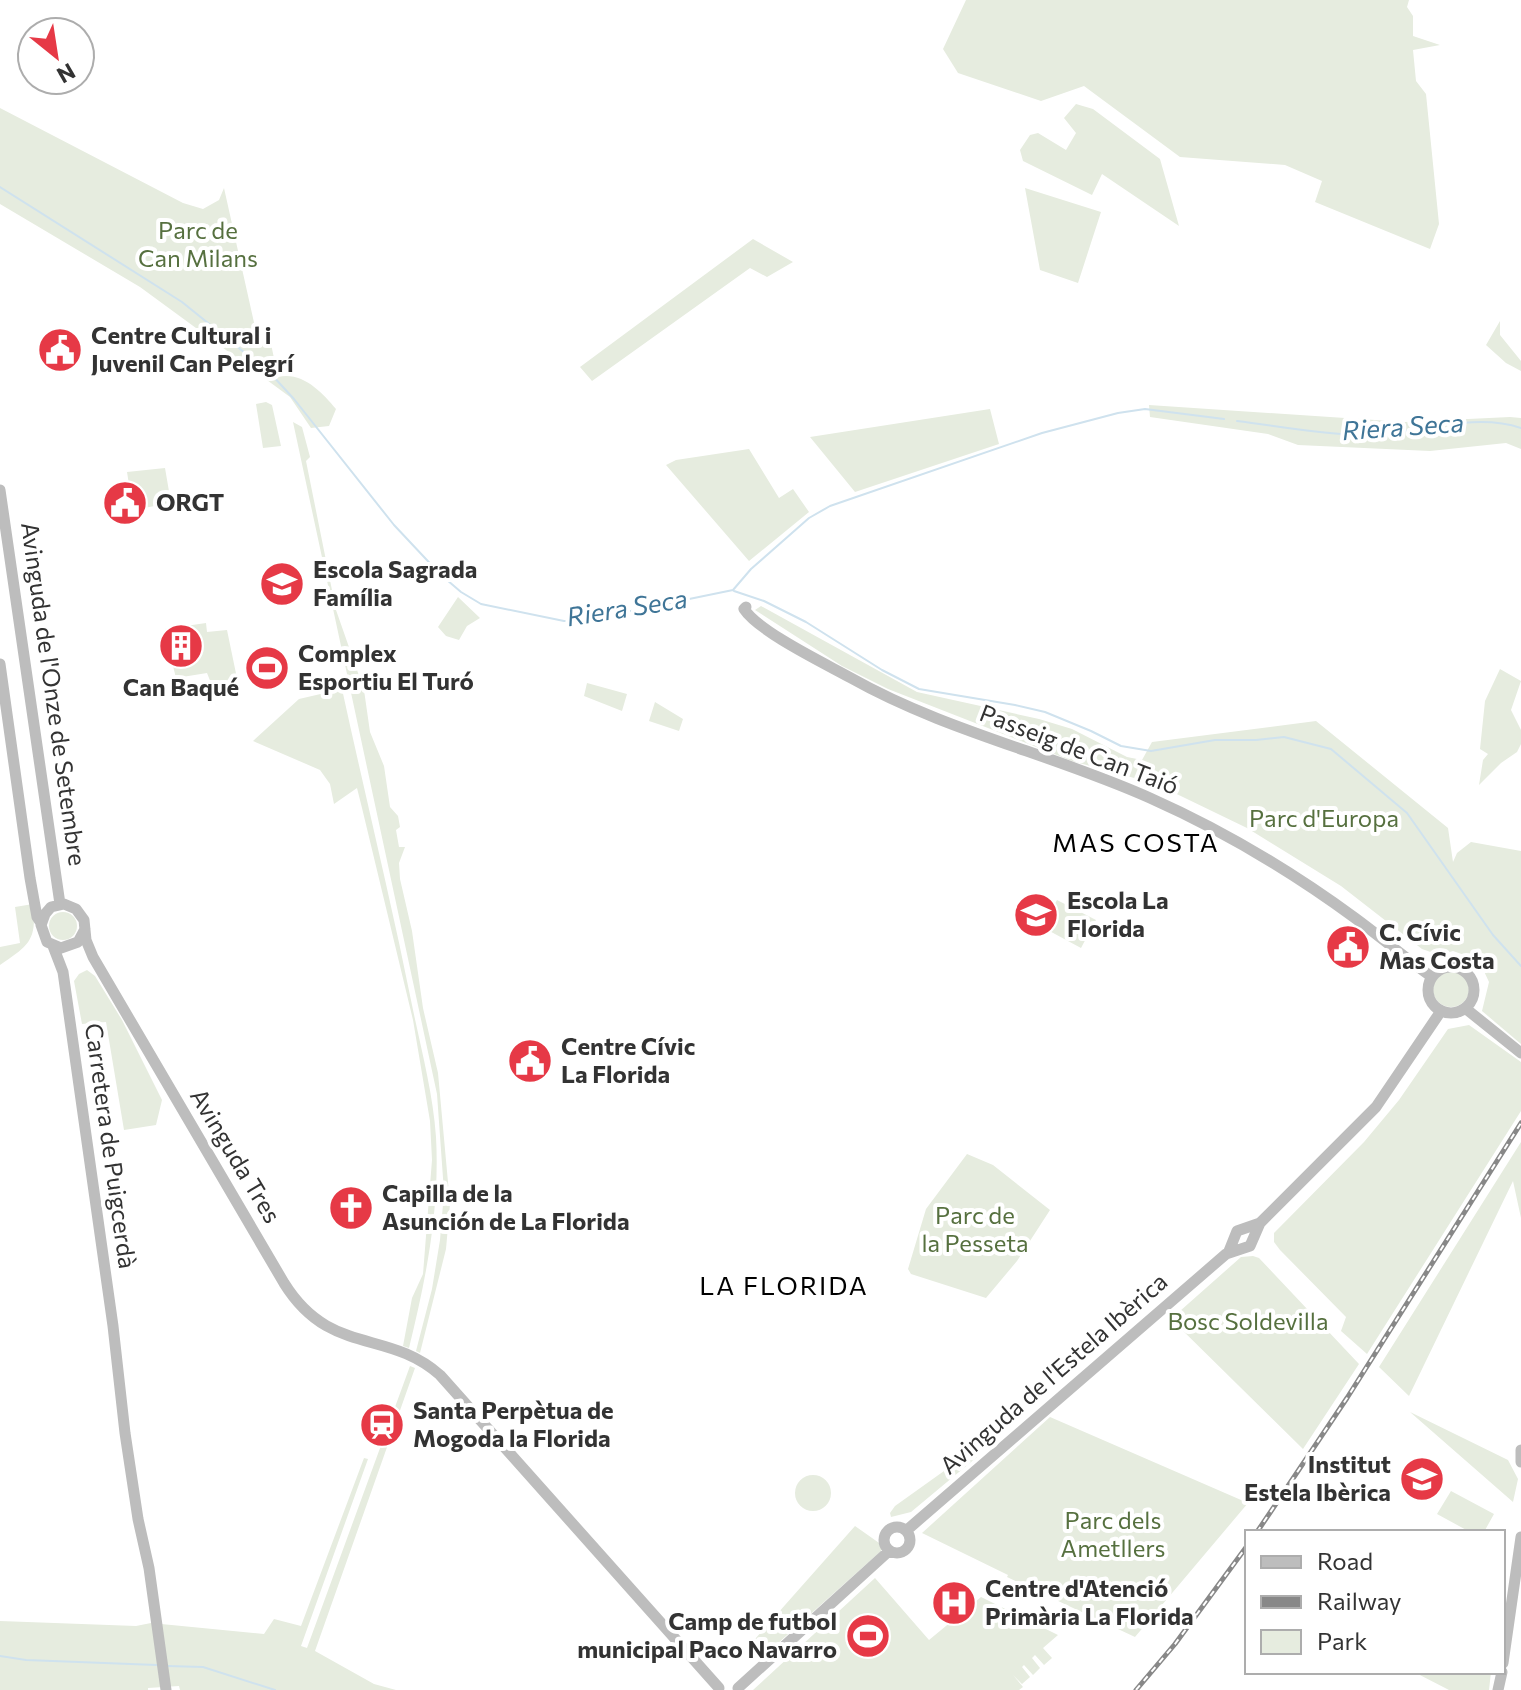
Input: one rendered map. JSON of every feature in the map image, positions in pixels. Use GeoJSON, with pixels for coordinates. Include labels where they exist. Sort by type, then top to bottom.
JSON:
{"type":"FeatureCollection","features":[{"type":"Feature","properties":{"kind":"main road","name":"Avinguda de l'Onze de Setembre"},"geometry":{"type":"LineString","coordinates":[[0,490],[60,904]]}},
{"type":"Feature","properties":{"kind":"main road","name":"Passeig de Can Taió"},"geometry":{"type":"LineString","coordinates":[[746,607],[747,614],[769,630],[868,688],[959,728],[1077,767],[1242,845],[1353,916],[1432,977]]}},
{"type":"Feature","properties":{"kind":"main road","name":"Avinguda de l'Onze de Setembre"},"geometry":{"type":"LineString","coordinates":[[0,664],[30,878],[37,917],[41,923]]}},
{"type":"Feature","properties":{"kind":"main road"},"geometry":{"type":"LineString","coordinates":[[70,947],[80,939],[85,929],[79,912],[72,906],[60,904],[48,910],[41,923],[43,937],[53,946],[70,947],[93,957]]}},
{"type":"Feature","properties":{"kind":"main road","name":"Avinguda Tres"},"geometry":{"type":"LineString","coordinates":[[85,929],[93,957],[292,1296],[324,1326],[370,1344],[396,1349],[430,1366],[718,1689]]}},
{"type":"Feature","properties":{"kind":"main road","name":"Carretera de Puigcerdà"},"geometry":{"type":"LineString","coordinates":[[53,946],[63,972],[125,1433],[149,1568]]}},
{"type":"Feature","properties":{"kind":"main road","name":"Carretera de Puigcerdà"},"geometry":{"type":"LineString","coordinates":[[63,972],[70,947]]}},
{"type":"Feature","properties":{"kind":"main road"},"geometry":{"type":"LineString","coordinates":[[1444,968],[1465,970],[1472,978],[1475,990],[1473,999],[1465,1008],[1457,1012],[1441,1011],[1430,998],[1428,990],[1432,977],[1444,968]]}},
{"type":"Feature","properties":{"kind":"main road"},"geometry":{"type":"LineString","coordinates":[[1465,1008],[1521,1053]]}},
{"type":"Feature","properties":{"kind":"main road"},"geometry":{"type":"LineString","coordinates":[[1251,1233],[1239,1229],[1235,1246],[1250,1246],[1251,1233],[1260,1223],[1376,1107],[1441,1011]]}},
{"type":"Feature","properties":{"kind":"main road","name":"Avinguda de l'Estela Ibèrica"},"geometry":{"type":"LineString","coordinates":[[907,1530],[1235,1246]]}},
{"type":"Feature","properties":{"kind":"main road","name":"Carretera de Puigcerdà"},"geometry":{"type":"LineString","coordinates":[[113,1326],[131,1421],[166,1690]]}},
{"type":"Feature","properties":{"kind":"main road"},"geometry":{"type":"LineString","coordinates":[[131,1421],[125,1433],[134,1444]]}},
{"type":"Feature","properties":{"kind":"main road"},"geometry":{"type":"LineString","coordinates":[[1521,1450],[1521,1462]]}},
{"type":"Feature","properties":{"kind":"main road"},"geometry":{"type":"LineString","coordinates":[[718,1689],[729,1684],[739,1689],[889,1551],[903,1552],[909,1546],[911,1537],[907,1530],[897,1526],[886,1533],[884,1542],[889,1551]]}},
{"type":"Feature","properties":{"kind":"main road"},"geometry":{"type":"LineString","coordinates":[[1505,1649],[1521,1537]]}},
{"type":"Feature","properties":{"kind":"green space"},"geometry":{"type":"Polygon","coordinates":[[[966,0],[1409,0],[1407,7],[1413,16],[1413,36],[1440,45],[1413,50],[1416,81],[1426,94],[1439,224],[1430,249],[1315,202],[1322,181],[1285,165],[1180,157],[1084,86],[1041,101],[958,73],[943,49],[966,0]]]}},
{"type":"Feature","properties":{"kind":"green space"},"geometry":{"type":"Polygon","coordinates":[[[1076,104],[1093,109],[1160,159],[1179,226],[1102,174],[1092,195],[1023,161],[1020,150],[1030,135],[1038,133],[1066,150],[1076,133],[1064,118],[1076,104]]]}},
{"type":"Feature","properties":{"kind":"green space","name":"Parc de Can Milans"},"geometry":{"type":"Polygon","coordinates":[[[0,108],[183,203],[203,209],[219,200],[224,188],[255,327],[251,332],[271,344],[278,377],[303,380],[336,409],[329,426],[311,428],[290,397],[140,287],[0,204],[0,108]]]}},
{"type":"Feature","properties":{"kind":"green space"},"geometry":{"type":"Polygon","coordinates":[[[1025,188],[1101,212],[1078,283],[1040,270],[1025,188]]]}},
{"type":"Feature","properties":{"kind":"green space"},"geometry":{"type":"Polygon","coordinates":[[[753,239],[793,262],[767,277],[750,268],[592,381],[580,367],[753,239]]]}},
{"type":"Feature","properties":{"kind":"green space"},"geometry":{"type":"Polygon","coordinates":[[[1500,321],[1500,335],[1521,361],[1521,371],[1506,363],[1486,345],[1500,321]]]}},
{"type":"Feature","properties":{"kind":"green space"},"geometry":{"type":"Polygon","coordinates":[[[266,402],[272,405],[281,446],[263,448],[256,404],[266,402]]]}},
{"type":"Feature","properties":{"kind":"green space"},"geometry":{"type":"Polygon","coordinates":[[[1149,405],[1405,422],[1521,418],[1521,449],[1506,443],[1430,451],[1298,445],[1268,434],[1150,417],[1149,405]]]}},
{"type":"Feature","properties":{"kind":"green space"},"geometry":{"type":"Polygon","coordinates":[[[990,409],[999,444],[855,492],[810,437],[990,409]]]}},
{"type":"Feature","properties":{"kind":"green space"},"geometry":{"type":"Polygon","coordinates":[[[293,422],[302,427],[310,457],[306,461],[336,610],[364,690],[370,732],[384,766],[390,807],[398,816],[400,827],[396,830],[399,847],[405,847],[399,863],[400,879],[438,1073],[450,1204],[446,1249],[420,1353],[416,1351],[432,1289],[444,1192],[437,1094],[293,422]]]}},
{"type":"Feature","properties":{"kind":"green space"},"geometry":{"type":"Polygon","coordinates":[[[749,449],[779,498],[793,489],[809,512],[749,561],[666,465],[676,460],[749,449]]]}},
{"type":"Feature","properties":{"kind":"green space"},"geometry":{"type":"Polygon","coordinates":[[[165,468],[171,503],[133,510],[127,472],[165,468]]]}},
{"type":"Feature","properties":{"kind":"green space"},"geometry":{"type":"Polygon","coordinates":[[[297,568],[299,582],[270,587],[269,573],[297,568]]]}},
{"type":"Feature","properties":{"kind":"green space"},"geometry":{"type":"Polygon","coordinates":[[[458,597],[480,618],[467,626],[459,640],[446,636],[438,627],[458,597]]]}},
{"type":"Feature","properties":{"kind":"green space","name":"Parc d'Europa"},"geometry":{"type":"Polygon","coordinates":[[[761,606],[917,692],[1072,729],[1127,757],[1142,760],[1152,742],[1316,721],[1448,828],[1453,862],[1457,853],[1471,842],[1521,851],[1521,1044],[1482,1011],[1489,982],[1482,967],[1470,957],[1453,951],[1439,955],[1422,949],[1341,886],[1247,828],[1156,784],[1072,761],[888,689],[842,666],[755,610],[761,606]]]}},
{"type":"Feature","properties":{"kind":"green space"},"geometry":{"type":"Polygon","coordinates":[[[206,623],[207,632],[227,630],[239,688],[179,697],[213,688],[207,673],[176,678],[173,666],[178,663],[176,660],[194,649],[185,633],[167,643],[165,629],[206,623]]]}},
{"type":"Feature","properties":{"kind":"green space"},"geometry":{"type":"Polygon","coordinates":[[[1500,669],[1521,681],[1511,710],[1521,730],[1521,744],[1517,752],[1479,785],[1483,760],[1488,754],[1480,749],[1485,701],[1500,669]]]}},
{"type":"Feature","properties":{"kind":"green space"},"geometry":{"type":"Polygon","coordinates":[[[587,683],[627,694],[622,711],[584,696],[587,683]]]}},
{"type":"Feature","properties":{"kind":"green space"},"geometry":{"type":"Polygon","coordinates":[[[342,689],[404,966],[436,1137],[434,1217],[409,1348],[403,1346],[412,1298],[423,1274],[432,1160],[430,1121],[413,1020],[357,788],[334,804],[330,784],[320,770],[253,741],[299,699],[342,689]]]}},
{"type":"Feature","properties":{"kind":"green space"},"geometry":{"type":"Polygon","coordinates":[[[655,702],[683,719],[679,731],[649,721],[655,702]]]}},
{"type":"Feature","properties":{"kind":"green space"},"geometry":{"type":"Polygon","coordinates":[[[1057,900],[1096,920],[1081,948],[1042,927],[1057,900]]]}},
{"type":"Feature","properties":{"kind":"green space"},"geometry":{"type":"Polygon","coordinates":[[[33,904],[34,926],[29,941],[0,965],[0,947],[20,943],[15,907],[33,904]]]}},
{"type":"Feature","properties":{"kind":"green space"},"geometry":{"type":"Polygon","coordinates":[[[63,912],[73,916],[77,926],[73,936],[63,940],[53,936],[49,926],[53,916],[63,912]]]}},
{"type":"Feature","properties":{"kind":"green space"},"geometry":{"type":"Polygon","coordinates":[[[87,970],[95,976],[122,1020],[162,1100],[156,1125],[124,1130],[106,1022],[82,1024],[74,981],[87,970]]]}},
{"type":"Feature","properties":{"kind":"green space"},"geometry":{"type":"Polygon","coordinates":[[[1451,971],[1463,977],[1469,989],[1463,1001],[1451,1007],[1439,1001],[1433,989],[1439,977],[1451,971]]]}},
{"type":"Feature","properties":{"kind":"green space"},"geometry":{"type":"Polygon","coordinates":[[[1469,1025],[1521,1062],[1521,1111],[1367,1354],[1341,1331],[1346,1317],[1280,1250],[1274,1242],[1274,1233],[1364,1142],[1399,1100],[1448,1029],[1469,1025]]]}},
{"type":"Feature","properties":{"kind":"green space"},"geometry":{"type":"Polygon","coordinates":[[[1521,1142],[1521,1218],[1513,1181],[1409,1396],[1379,1367],[1521,1142]]]}},
{"type":"Feature","properties":{"kind":"green space","name":"Parc de la Pesseta"},"geometry":{"type":"Polygon","coordinates":[[[967,1154],[993,1165],[1050,1210],[1017,1261],[986,1298],[911,1274],[908,1269],[926,1209],[967,1154]]]}},
{"type":"Feature","properties":{"kind":"green space","name":"Bosc Soldevilla"},"geometry":{"type":"Polygon","coordinates":[[[1241,1257],[1259,1258],[1359,1364],[1303,1449],[1171,1319],[1241,1257]]]}},
{"type":"Feature","properties":{"kind":"green space"},"geometry":{"type":"Polygon","coordinates":[[[410,1366],[415,1368],[315,1651],[374,1684],[396,1690],[180,1690],[179,1686],[148,1690],[0,1690],[0,1621],[136,1626],[151,1623],[264,1634],[274,1619],[301,1626],[364,1458],[368,1459],[301,1646],[307,1648],[410,1366]]]}},
{"type":"Feature","properties":{"kind":"green space"},"geometry":{"type":"Polygon","coordinates":[[[1410,1412],[1508,1460],[1518,1479],[1513,1502],[1410,1412]]]}},
{"type":"Feature","properties":{"kind":"green space","name":"Parc dels Ametllers"},"geometry":{"type":"Polygon","coordinates":[[[1050,1417],[1248,1503],[1135,1637],[922,1533],[1050,1417]]]}},
{"type":"Feature","properties":{"kind":"green space"},"geometry":{"type":"Polygon","coordinates":[[[972,1451],[977,1457],[911,1512],[891,1517],[895,1506],[972,1451]]]}},
{"type":"Feature","properties":{"kind":"green space"},"geometry":{"type":"Polygon","coordinates":[[[813,1475],[826,1480],[831,1493],[826,1506],[813,1511],[800,1506],[795,1493],[800,1480],[813,1475]]]}},
{"type":"Feature","properties":{"kind":"green space"},"geometry":{"type":"Polygon","coordinates":[[[1451,1491],[1494,1514],[1485,1530],[1466,1530],[1437,1514],[1451,1491]]]}},
{"type":"Feature","properties":{"kind":"green space"},"geometry":{"type":"Polygon","coordinates":[[[855,1526],[882,1545],[881,1551],[758,1661],[755,1639],[855,1526]]]}},
{"type":"Feature","properties":{"kind":"green space","name":"Camp de futbol municipal Paco Navarro"},"geometry":{"type":"Polygon","coordinates":[[[875,1578],[929,1640],[981,1597],[1058,1635],[1043,1648],[1052,1658],[1044,1665],[1035,1655],[1032,1658],[1040,1668],[1033,1675],[1024,1665],[1022,1667],[1030,1677],[1022,1684],[1013,1675],[1023,1687],[1019,1690],[753,1690],[875,1578]]]}},
{"type":"Feature","properties":{"kind":"green space"},"geometry":{"type":"Polygon","coordinates":[[[1418,1674],[1491,1674],[1489,1690],[1449,1690],[1418,1674]]]}},
{"type":"Feature","properties":{"kind":"waterway","name":"Riera Seca"},"geometry":{"type":"LineString","coordinates":[[0,187],[182,302],[271,374],[394,525],[461,592],[481,604],[564,621],[582,621],[733,590],[751,569],[809,518],[830,506],[1042,433],[1145,409],[1224,419]]}},
{"type":"Feature","properties":{"kind":"waterway","name":"Riera Seca"},"geometry":{"type":"LineString","coordinates":[[1237,421],[1361,435],[1482,422],[1521,428]]}},
{"type":"Feature","properties":{"kind":"waterway"},"geometry":{"type":"LineString","coordinates":[[734,591],[764,601],[806,622],[882,670],[919,689],[1045,712],[1121,746],[1151,751],[1215,740],[1284,737],[1331,749],[1407,813],[1493,935],[1521,966]]}},
{"type":"Feature","properties":{"kind":"waterway"},"geometry":{"type":"LineString","coordinates":[[0,1656],[26,1660],[157,1665]]}},
{"type":"Feature","properties":{"kind":"waterway"},"geometry":{"type":"LineString","coordinates":[[167,1666],[203,1667],[275,1690]]}},
{"type":"Feature","properties":{"kind":"railway"},"geometry":{"type":"LineString","coordinates":[[1258,1530],[1347,1398],[1521,1123]]}},
{"type":"Feature","properties":{"kind":"railway"},"geometry":{"type":"LineString","coordinates":[[1136,1690],[1175,1644],[1245,1549]]}},
{"type":"Feature","properties":{"kind":"place","name":"Centre Cultural i Juvenil Can Pelegrí"},"geometry":{"type":"Point","coordinates":[60,350]}},
{"type":"Feature","properties":{"kind":"place","name":"ORGT"},"geometry":{"type":"Point","coordinates":[125,503]}},
{"type":"Feature","properties":{"kind":"place","name":"Escola Sagrada Família"},"geometry":{"type":"Point","coordinates":[282,584]}},
{"type":"Feature","properties":{"kind":"place","name":"Can Baqué"},"geometry":{"type":"Point","coordinates":[181,646]}},
{"type":"Feature","properties":{"kind":"place","name":"Complex Esportiu El Turó"},"geometry":{"type":"Point","coordinates":[267,668]}},
{"type":"Feature","properties":{"kind":"place","name":"Escola La Florida"},"geometry":{"type":"Point","coordinates":[1036,915]}},
{"type":"Feature","properties":{"kind":"place","name":"C. Cívic Mas Costa"},"geometry":{"type":"Point","coordinates":[1348,947]}},
{"type":"Feature","properties":{"kind":"place","name":"Centre Cívic La Florida"},"geometry":{"type":"Point","coordinates":[530,1061]}},
{"type":"Feature","properties":{"kind":"place","name":"Capilla de la Asunción de La Florida"},"geometry":{"type":"Point","coordinates":[351,1208]}},
{"type":"Feature","properties":{"kind":"place","name":"Santa Perpètua de Mogoda la Florida"},"geometry":{"type":"Point","coordinates":[382,1425]}},
{"type":"Feature","properties":{"kind":"place","name":"Institut Estela Ibèrica"},"geometry":{"type":"Point","coordinates":[1422,1479]}},
{"type":"Feature","properties":{"kind":"place","name":"Centre d'Atenció Primària La Florida"},"geometry":{"type":"Point","coordinates":[954,1603]}},
{"type":"Feature","properties":{"kind":"place","name":"Camp de futbol municipal Paco Navarro"},"geometry":{"type":"Point","coordinates":[868,1636]}},
{"type":"Feature","properties":{"kind":"district","name":"MAS COSTA"},"geometry":{"type":"Point","coordinates":[1136,843]}},
{"type":"Feature","properties":{"kind":"district","name":"LA FLORIDA"},"geometry":{"type":"Point","coordinates":[784,1286]}}]}
